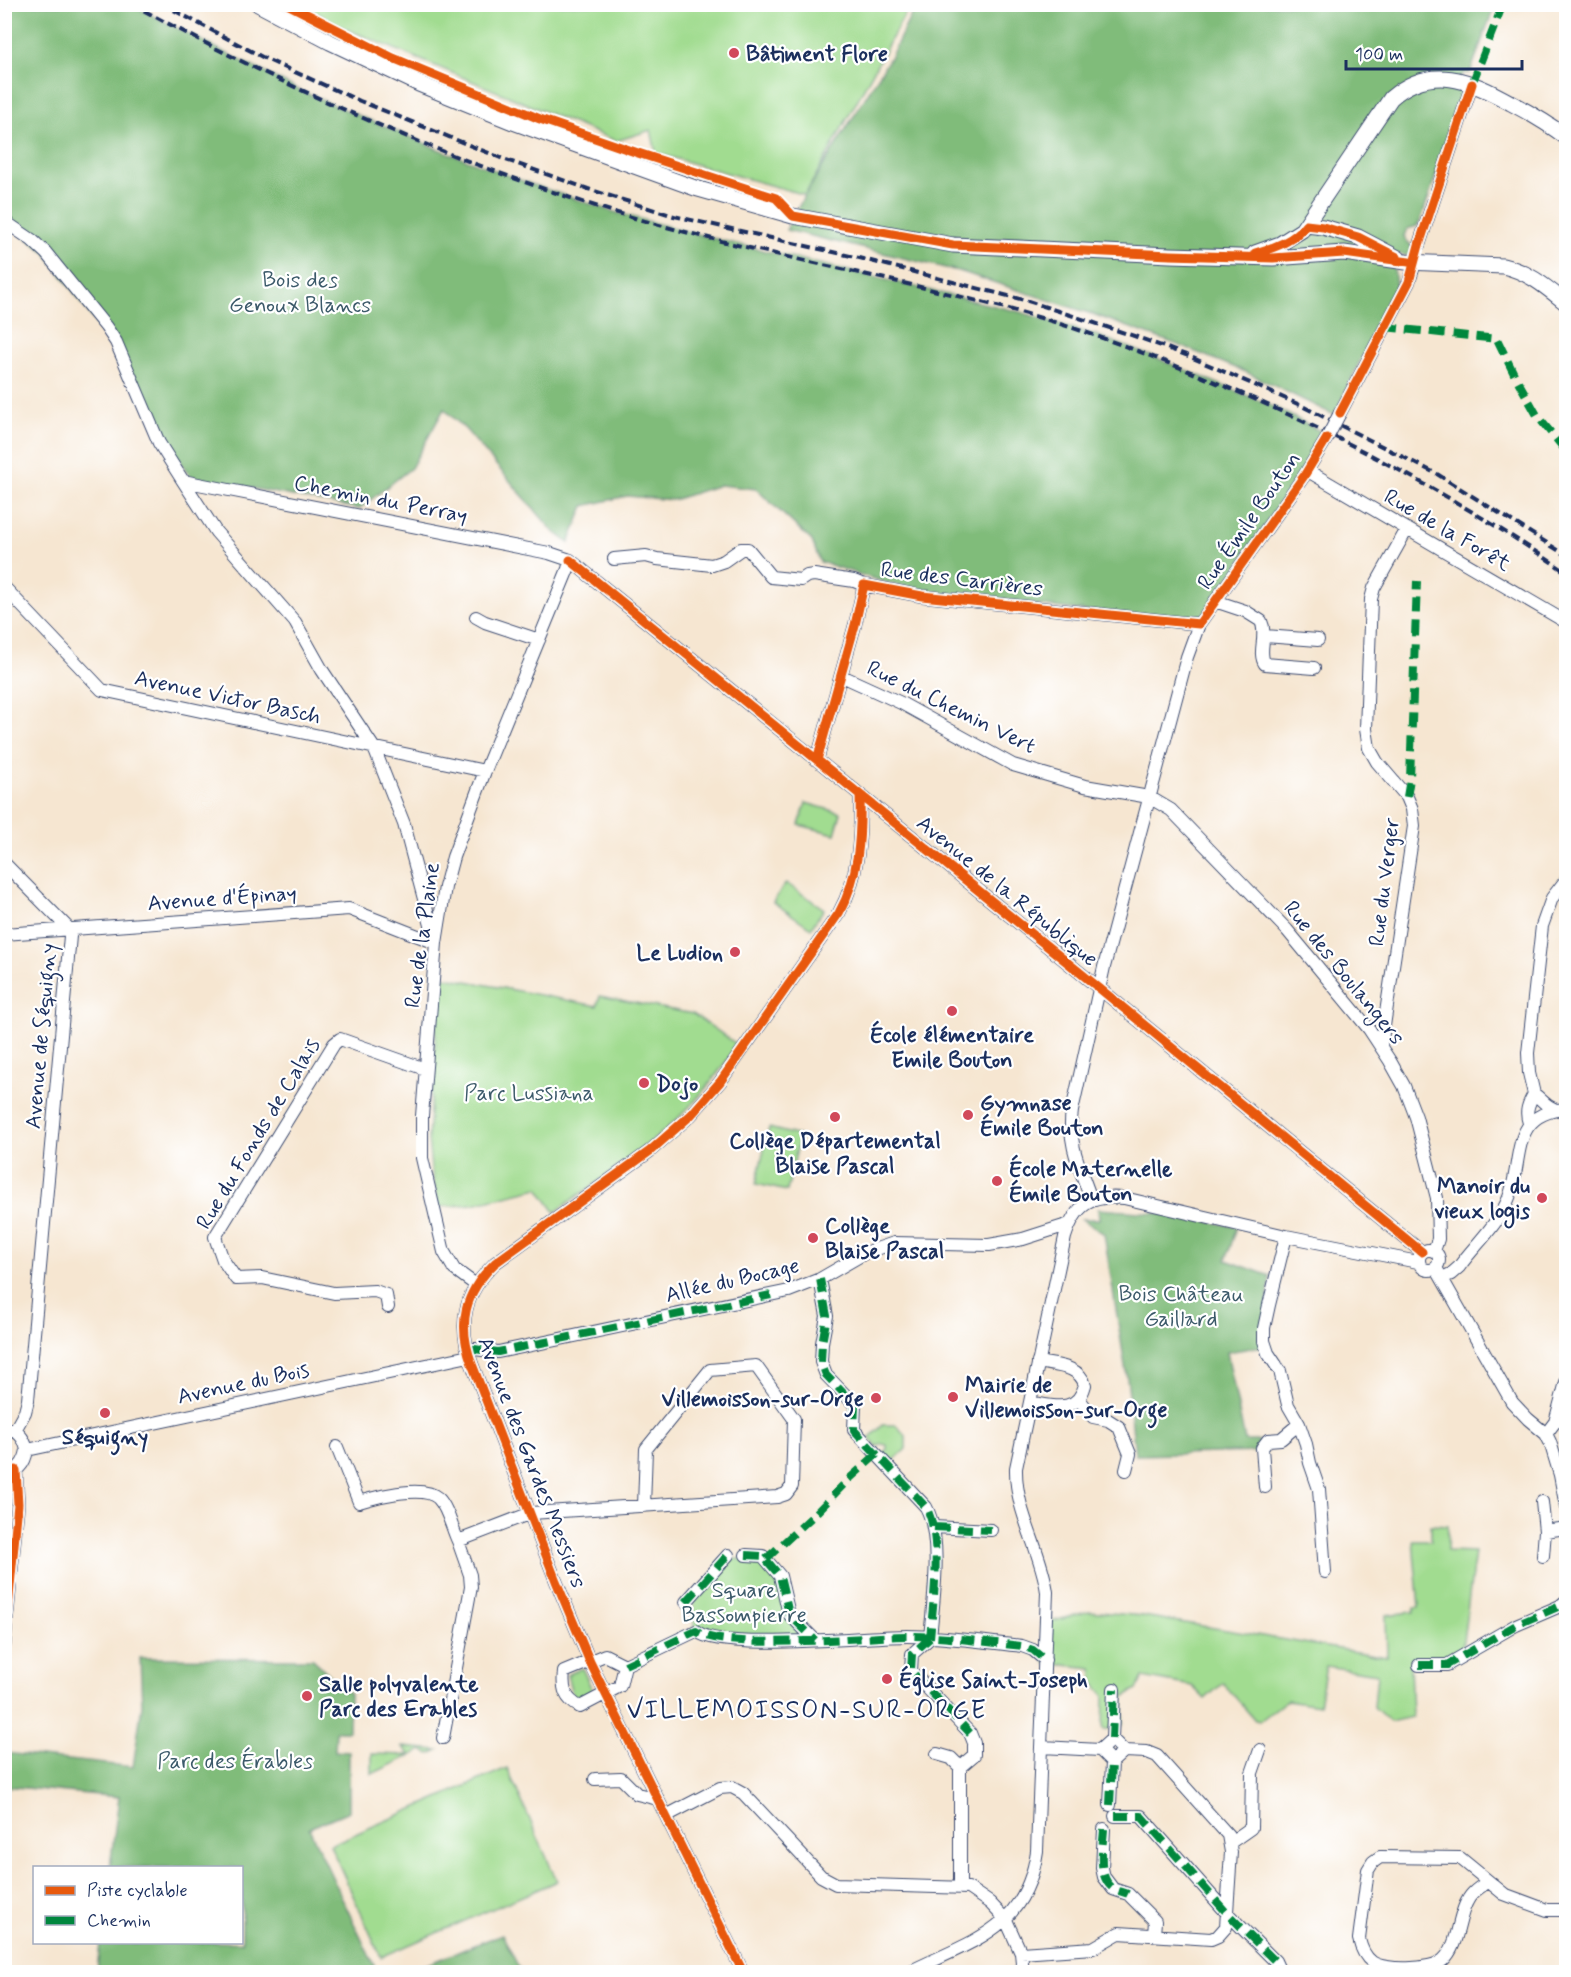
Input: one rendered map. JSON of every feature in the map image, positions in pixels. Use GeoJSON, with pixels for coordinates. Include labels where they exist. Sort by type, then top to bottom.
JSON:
{"type":"FeatureCollection","features":[{"type":"Feature","properties":{"kind":"main road"},"geometry":{"type":"LineString","coordinates":[[258,4],[330,42],[419,84],[513,122],[695,188],[792,216],[953,245],[1273,258],[1344,253],[1410,262],[1503,266],[1534,277],[1566,303]]}},
{"type":"Feature","properties":{"kind":"main road"},"geometry":{"type":"LineString","coordinates":[[1238,257],[1269,249],[1292,238],[1304,228],[1383,109],[1396,94],[1412,84],[1434,78],[1460,80],[1483,87],[1566,137]]}},
{"type":"Feature","properties":{"kind":"main road"},"geometry":{"type":"LineString","coordinates":[[1304,228],[1323,227],[1358,237],[1410,262]]}},
{"type":"Feature","properties":{"kind":"main road"},"geometry":{"type":"LineString","coordinates":[[1304,228],[1315,254]]}},
{"type":"Feature","properties":{"kind":"street"},"geometry":{"type":"LineString","coordinates":[[1419,245],[1472,84]]}},
{"type":"Feature","properties":{"kind":"street"},"geometry":{"type":"LineString","coordinates":[[4,221],[32,240],[46,253],[106,327],[116,342],[159,443],[183,481],[216,532],[295,622],[333,688],[374,748],[404,824],[432,929],[437,936]]}},
{"type":"Feature","properties":{"kind":"street","name":"Rue Émile Bouton"},"geometry":{"type":"LineString","coordinates":[[1091,1199],[1073,1151],[1070,1122],[1099,988],[1187,657],[1199,624],[1308,471],[1327,438],[1408,282],[1410,262]]}},
{"type":"Feature","properties":{"kind":"street","name":"Rue de la Forêt"},"geometry":{"type":"LineString","coordinates":[[1308,471],[1566,622]]}},
{"type":"Feature","properties":{"kind":"street","name":"Chemin du Perray"},"geometry":{"type":"LineString","coordinates":[[183,481],[549,553],[570,560]]}},
{"type":"Feature","properties":{"kind":"street","name":"Rue du Verger"},"geometry":{"type":"LineString","coordinates":[[1381,1046],[1414,826],[1412,809],[1407,797],[1377,762],[1369,748],[1366,729],[1371,599],[1374,588],[1407,529]]}},
{"type":"Feature","properties":{"kind":"street"},"geometry":{"type":"LineString","coordinates":[[614,559],[646,556],[712,565],[724,561],[741,549],[748,549],[771,577],[801,580],[814,575],[854,580],[864,585]]}},
{"type":"Feature","properties":{"kind":"street","name":"Rue de la Plaine"},"geometry":{"type":"LineString","coordinates":[[476,1285],[459,1274],[448,1262],[433,1211],[422,1158],[425,1069],[437,936],[445,887],[453,857],[570,560]]}},
{"type":"Feature","properties":{"kind":"street","name":"Avenue de la République"},"geometry":{"type":"LineString","coordinates":[[570,560],[1425,1255]]}},
{"type":"Feature","properties":{"kind":"street","name":"Rue des Carrières"},"geometry":{"type":"LineString","coordinates":[[817,760],[842,676],[864,585],[922,596],[1199,624]]}},
{"type":"Feature","properties":{"kind":"street","name":"Avenue Victor Basch"},"geometry":{"type":"LineString","coordinates":[[4,586],[102,690],[485,771]]}},
{"type":"Feature","properties":{"kind":"street"},"geometry":{"type":"LineString","coordinates":[[1215,601],[1261,621],[1265,636],[1262,659],[1265,664],[1314,668]]}},
{"type":"Feature","properties":{"kind":"street"},"geometry":{"type":"LineString","coordinates":[[476,617],[539,639]]}},
{"type":"Feature","properties":{"kind":"street"},"geometry":{"type":"LineString","coordinates":[[1265,636],[1318,640]]}},
{"type":"Feature","properties":{"kind":"street","name":"Rue du Chemin Vert"},"geometry":{"type":"LineString","coordinates":[[842,676],[902,703],[1013,765],[1085,786],[1149,797]]}},
{"type":"Feature","properties":{"kind":"street","name":"Avenue des Gardes Messiers"},"geometry":{"type":"LineString","coordinates":[[743,1972],[590,1662],[556,1581],[468,1352],[464,1334],[464,1317],[476,1285],[495,1263],[667,1138],[720,1082],[839,913],[848,896],[858,856],[860,796]]}},
{"type":"Feature","properties":{"kind":"street","name":"Rue des Boulangers"},"geometry":{"type":"LineString","coordinates":[[1149,797],[1171,810],[1287,930],[1381,1046],[1410,1101],[1424,1147],[1439,1213],[1438,1239],[1425,1255]]}},
{"type":"Feature","properties":{"kind":"street"},"geometry":{"type":"LineString","coordinates":[[4,863],[69,929]]}},
{"type":"Feature","properties":{"kind":"street"},"geometry":{"type":"LineString","coordinates":[[1560,1109],[1544,1105],[1534,1094],[1529,1073],[1528,1053],[1542,926],[1552,898],[1566,880]]}},
{"type":"Feature","properties":{"kind":"street"},"geometry":{"type":"LineString","coordinates":[[420,881],[432,886],[445,887]]}},
{"type":"Feature","properties":{"kind":"street","name":"Avenue d'Épinay"},"geometry":{"type":"LineString","coordinates":[[4,934],[349,909],[437,936]]}},
{"type":"Feature","properties":{"kind":"street","name":"Avenue de Séquigny"},"geometry":{"type":"LineString","coordinates":[[10,1429],[25,1412],[28,1400],[69,929]]}},
{"type":"Feature","properties":{"kind":"street","name":"Rue du Fonds de Calais"},"geometry":{"type":"LineString","coordinates":[[388,1307],[386,1295],[375,1291],[334,1293],[262,1278],[236,1279],[223,1260],[215,1237],[327,1054],[340,1039],[425,1069]]}},
{"type":"Feature","properties":{"kind":"street"},"geometry":{"type":"LineString","coordinates":[[1425,1255],[1425,1270],[1439,1270],[1451,1274],[1503,1211],[1508,1202],[1528,1123],[1528,1103],[1534,1094]]}},
{"type":"Feature","properties":{"kind":"street"},"geometry":{"type":"LineString","coordinates":[[1528,1123],[1544,1113],[1560,1109]]}},
{"type":"Feature","properties":{"kind":"street"},"geometry":{"type":"LineString","coordinates":[[909,1972],[987,1933],[1006,1920],[1024,1896],[1035,1867],[1048,1608],[1046,1581],[1024,1519],[1015,1483],[1016,1468],[1070,1224],[1080,1209],[1091,1199],[1124,1198],[1286,1236],[1439,1257],[1439,1270],[1512,1402],[1546,1434],[1560,1475],[1566,1507]]}},
{"type":"Feature","properties":{"kind":"street","name":"Allée du Bocage"},"geometry":{"type":"LineString","coordinates":[[468,1352],[498,1352],[789,1291],[820,1279],[866,1253],[894,1243],[989,1245],[1023,1239],[1070,1224]]}},
{"type":"Feature","properties":{"kind":"street"},"geometry":{"type":"LineString","coordinates":[[1286,1236],[1269,1305],[1264,1341],[1268,1353],[1280,1371],[1287,1405],[1299,1424],[1319,1489],[1325,1572]]}},
{"type":"Feature","properties":{"kind":"street"},"geometry":{"type":"LineString","coordinates":[[820,1279],[827,1316],[821,1362],[826,1375],[855,1405],[854,1430],[926,1507],[934,1527],[934,1602],[930,1638],[912,1653],[911,1671],[970,1733],[974,1743],[974,1755],[960,1767]]}},
{"type":"Feature","properties":{"kind":"street","name":"Avenue du Bois"},"geometry":{"type":"LineString","coordinates":[[27,1450],[468,1352]]}},
{"type":"Feature","properties":{"kind":"street"},"geometry":{"type":"LineString","coordinates":[[1030,1402],[1058,1407],[1068,1406],[1079,1399],[1085,1385],[1077,1371],[1038,1362]]}},
{"type":"Feature","properties":{"kind":"street"},"geometry":{"type":"LineString","coordinates":[[458,1542],[531,1513],[644,1506],[777,1497],[786,1494],[792,1486],[794,1419],[756,1366],[710,1370],[672,1415],[646,1449],[644,1506]]}},
{"type":"Feature","properties":{"kind":"street"},"geometry":{"type":"LineString","coordinates":[[1546,1434],[1555,1422],[1566,1382]]}},
{"type":"Feature","properties":{"kind":"street"},"geometry":{"type":"LineString","coordinates":[[1079,1399],[1093,1417],[1108,1420],[1119,1427],[1130,1454],[1126,1470]]}},
{"type":"Feature","properties":{"kind":"street"},"geometry":{"type":"LineString","coordinates":[[1265,1487],[1262,1448],[1268,1440],[1281,1439],[1299,1424]]}},
{"type":"Feature","properties":{"kind":"street"},"geometry":{"type":"LineString","coordinates":[[4,1648],[18,1504],[10,1472],[22,1465],[27,1450],[21,1435],[10,1429]]}},
{"type":"Feature","properties":{"kind":"street"},"geometry":{"type":"LineString","coordinates":[[337,1447],[359,1502],[392,1494],[424,1493],[435,1496],[458,1542],[470,1575],[471,1587],[443,1738]]}},
{"type":"Feature","properties":{"kind":"street"},"geometry":{"type":"LineString","coordinates":[[1542,1502],[1545,1532],[1543,1556]]}},
{"type":"Feature","properties":{"kind":"street"},"geometry":{"type":"LineString","coordinates":[[934,1527],[991,1530]]}},
{"type":"Feature","properties":{"kind":"street"},"geometry":{"type":"LineString","coordinates":[[1545,1532],[1566,1528]]}},
{"type":"Feature","properties":{"kind":"street"},"geometry":{"type":"LineString","coordinates":[[686,1602],[729,1555]]}},
{"type":"Feature","properties":{"kind":"street"},"geometry":{"type":"LineString","coordinates":[[746,1555],[763,1556],[780,1576],[789,1614],[815,1640]]}},
{"type":"Feature","properties":{"kind":"street"},"geometry":{"type":"LineString","coordinates":[[1419,1665],[1447,1665],[1516,1625],[1560,1606],[1566,1601]]}},
{"type":"Feature","properties":{"kind":"street"},"geometry":{"type":"LineString","coordinates":[[625,1665],[696,1632],[707,1637],[741,1641],[908,1636],[1022,1646],[1033,1650],[1045,1660]]}},
{"type":"Feature","properties":{"kind":"street"},"geometry":{"type":"LineString","coordinates":[[605,1655],[625,1665],[620,1686],[606,1695],[580,1707],[572,1703],[565,1695],[564,1672],[605,1655]]}},
{"type":"Feature","properties":{"kind":"street"},"geometry":{"type":"LineString","coordinates":[[1100,1750],[1112,1739],[1114,1689]]}},
{"type":"Feature","properties":{"kind":"street"},"geometry":{"type":"LineString","coordinates":[[1021,1953],[1093,1948],[1119,1933],[1211,1939],[1218,1936],[1226,1927],[1231,1842],[1225,1830],[1157,1756],[1147,1752],[1124,1751],[1112,1739]]}},
{"type":"Feature","properties":{"kind":"street"},"geometry":{"type":"LineString","coordinates":[[1042,1747],[1100,1750],[1112,1762],[1113,1810],[1141,1816],[1227,1912],[1275,1961],[1281,1972]]}},
{"type":"Feature","properties":{"kind":"street"},"geometry":{"type":"LineString","coordinates":[[1231,1842],[1251,1828],[1252,1773],[1260,1750]]}},
{"type":"Feature","properties":{"kind":"street"},"geometry":{"type":"LineString","coordinates":[[1112,1762],[1124,1751]]}},
{"type":"Feature","properties":{"kind":"street"},"geometry":{"type":"LineString","coordinates":[[937,1754],[951,1758],[960,1767],[960,1887]]}},
{"type":"Feature","properties":{"kind":"street"},"geometry":{"type":"LineString","coordinates":[[595,1779],[621,1778],[637,1794],[658,1799]]}},
{"type":"Feature","properties":{"kind":"street"},"geometry":{"type":"LineString","coordinates":[[666,1816],[720,1788],[732,1787],[743,1793],[828,1881],[836,1884],[960,1887],[975,1892],[1006,1920],[1021,1953],[1023,1972]]}},
{"type":"Feature","properties":{"kind":"street"},"geometry":{"type":"LineString","coordinates":[[1104,1828],[1104,1877],[1113,1889],[1128,1894],[1155,1921],[1154,1935]]}},
{"type":"Feature","properties":{"kind":"street"},"geometry":{"type":"LineString","coordinates":[[1488,1882],[1472,1893],[1466,1903],[1448,1955],[1437,1965],[1385,1968],[1373,1964],[1361,1949],[1359,1939],[1368,1870],[1380,1857],[1460,1858],[1504,1894],[1547,1910],[1566,1910]]}},
{"type":"Feature","properties":{"kind":"green space","name":"Bois des Genoux Blancs"},"geometry":{"type":"Polygon","coordinates":[[[4,5],[132,5],[301,91],[438,149],[531,184],[614,212],[712,238],[1020,312],[1096,335],[1272,406],[1326,434],[1199,624],[924,592],[884,582],[820,562],[812,541],[756,489],[720,485],[673,500],[627,496],[584,506],[569,543],[553,531],[466,430],[444,409],[411,468],[359,509],[190,476],[164,436],[139,384],[46,253],[5,221],[4,5]]]}},
{"type":"Feature","properties":{"kind":"green space"},"geometry":{"type":"Polygon","coordinates":[[[303,5],[910,5],[805,195],[656,153],[651,130],[616,141],[344,28],[303,5]]]}},
{"type":"Feature","properties":{"kind":"green space"},"geometry":{"type":"Polygon","coordinates":[[[916,5],[1495,5],[1470,73],[1463,73],[1458,85],[1463,89],[1464,94],[1420,222],[1417,226],[1407,229],[1404,236],[1412,246],[1409,256],[1398,254],[1394,268],[1396,286],[1334,415],[1246,372],[1095,315],[962,272],[786,230],[805,195],[891,56],[916,5]]]}},
{"type":"Feature","properties":{"kind":"green space"},"geometry":{"type":"Polygon","coordinates":[[[806,803],[841,813],[835,834],[799,825],[806,803]]]}},
{"type":"Feature","properties":{"kind":"green space"},"geometry":{"type":"Polygon","coordinates":[[[786,883],[824,909],[811,928],[773,902],[786,883]]]}},
{"type":"Feature","properties":{"kind":"green space","name":"Parc Lussiana"},"geometry":{"type":"Polygon","coordinates":[[[440,976],[597,1006],[600,996],[693,1014],[738,1045],[705,1089],[678,1119],[627,1161],[555,1212],[538,1188],[473,1204],[439,1207],[428,1139],[440,976]]]}},
{"type":"Feature","properties":{"kind":"green space"},"geometry":{"type":"Polygon","coordinates":[[[769,1128],[800,1136],[787,1191],[756,1184],[769,1128]]]}},
{"type":"Feature","properties":{"kind":"green space","name":"Bois Château Gaillard"},"geometry":{"type":"Polygon","coordinates":[[[1098,1209],[1168,1214],[1237,1227],[1226,1260],[1270,1276],[1263,1346],[1227,1352],[1245,1441],[1259,1441],[1260,1452],[1135,1455],[1128,1385],[1104,1234],[1082,1219],[1099,1219],[1098,1209]]]}},
{"type":"Feature","properties":{"kind":"green space"},"geometry":{"type":"Polygon","coordinates":[[[883,1425],[896,1425],[906,1436],[906,1449],[892,1462],[883,1454],[887,1445],[882,1444],[877,1447],[869,1438],[883,1425]]]}},
{"type":"Feature","properties":{"kind":"green space"},"geometry":{"type":"Polygon","coordinates":[[[1431,1525],[1448,1526],[1447,1551],[1475,1552],[1462,1648],[1437,1660],[1410,1664],[1412,1717],[1390,1722],[1374,1707],[1377,1674],[1326,1666],[1319,1705],[1287,1700],[1260,1721],[1255,1720],[1223,1683],[1205,1699],[1192,1686],[1143,1677],[1137,1689],[1124,1697],[1123,1724],[1113,1729],[1103,1729],[1104,1695],[1094,1684],[1092,1668],[1045,1663],[1047,1623],[1089,1611],[1143,1616],[1387,1657],[1386,1615],[1414,1612],[1415,1607],[1419,1607],[1413,1541],[1431,1541],[1431,1525]]]}},
{"type":"Feature","properties":{"kind":"green space","name":"Square Bassompierre"},"geometry":{"type":"Polygon","coordinates":[[[730,1559],[766,1559],[780,1576],[786,1607],[815,1640],[764,1641],[696,1631],[693,1616],[695,1597],[730,1559]]]}},
{"type":"Feature","properties":{"kind":"green space","name":"Parc des Érables"},"geometry":{"type":"Polygon","coordinates":[[[140,1658],[313,1659],[350,1694],[349,1731],[336,1731],[335,1751],[349,1752],[349,1811],[309,1828],[377,1972],[97,1972],[100,1944],[243,1944],[243,1866],[110,1866],[119,1797],[5,1786],[5,1753],[133,1767],[142,1705],[140,1658]]]}},
{"type":"Feature","properties":{"kind":"green space"},"geometry":{"type":"Polygon","coordinates":[[[582,1668],[595,1696],[579,1704],[574,1701],[567,1675],[582,1668]]]}},
{"type":"Feature","properties":{"kind":"green space"},"geometry":{"type":"Polygon","coordinates":[[[403,1747],[438,1750],[430,1754],[422,1750],[372,1774],[372,1754],[410,1755],[403,1747]]]}},
{"type":"Feature","properties":{"kind":"green space"},"geometry":{"type":"Polygon","coordinates":[[[507,1768],[557,1881],[381,1957],[330,1845],[507,1768]]]}},
{"type":"Feature","properties":{"kind":"green space"},"geometry":{"type":"Polygon","coordinates":[[[502,1934],[521,1972],[409,1972],[502,1934]]]}},
{"type":"Feature","properties":{"kind":"railway"},"geometry":{"type":"LineString","coordinates":[[132,4],[307,93],[427,145],[549,191],[661,226],[1020,312],[1163,361],[1303,421],[1393,467],[1481,517],[1566,572]]}},
{"type":"Feature","properties":{"kind":"railway"},"geometry":{"type":"LineString","coordinates":[[162,4],[268,60],[360,101],[506,160],[588,189],[674,216],[855,257],[1028,301],[1186,355],[1300,405],[1437,474],[1566,555]]}},
{"type":"Feature","properties":{"kind":"marked path"},"geometry":{"type":"LineString","coordinates":[[1472,84],[1503,4]]}},
{"type":"Feature","properties":{"kind":"marked path"},"geometry":{"type":"LineString","coordinates":[[1384,327],[1497,339],[1538,417],[1566,451]]}},
{"type":"Feature","properties":{"kind":"marked path"},"geometry":{"type":"LineString","coordinates":[[1407,797],[1410,779],[1417,581]]}},
{"type":"Feature","properties":{"kind":"marked path"},"geometry":{"type":"LineString","coordinates":[[820,1279],[827,1316],[821,1362],[826,1375],[855,1405],[854,1430],[926,1507],[931,1520],[936,1571],[930,1638]]}},
{"type":"Feature","properties":{"kind":"marked path"},"geometry":{"type":"LineString","coordinates":[[467,1348],[498,1352],[771,1295]]}},
{"type":"Feature","properties":{"kind":"marked path"},"geometry":{"type":"LineString","coordinates":[[766,1559],[877,1454]]}},
{"type":"Feature","properties":{"kind":"marked path"},"geometry":{"type":"LineString","coordinates":[[934,1527],[991,1530]]}},
{"type":"Feature","properties":{"kind":"marked path"},"geometry":{"type":"LineString","coordinates":[[686,1602],[728,1555]]}},
{"type":"Feature","properties":{"kind":"marked path"},"geometry":{"type":"LineString","coordinates":[[746,1555],[763,1556],[780,1576],[789,1614],[815,1640]]}},
{"type":"Feature","properties":{"kind":"marked path"},"geometry":{"type":"LineString","coordinates":[[1419,1665],[1447,1665],[1516,1625],[1560,1606],[1566,1601]]}},
{"type":"Feature","properties":{"kind":"marked path"},"geometry":{"type":"LineString","coordinates":[[625,1665],[696,1631],[711,1637],[734,1641],[763,1642],[907,1636],[950,1638],[1022,1646],[1033,1650],[1045,1660]]}},
{"type":"Feature","properties":{"kind":"marked path"},"geometry":{"type":"LineString","coordinates":[[930,1638],[912,1654],[911,1671],[970,1733]]}},
{"type":"Feature","properties":{"kind":"marked path"},"geometry":{"type":"LineString","coordinates":[[1112,1739],[1114,1689]]}},
{"type":"Feature","properties":{"kind":"marked path"},"geometry":{"type":"LineString","coordinates":[[1110,1805],[1112,1762]]}},
{"type":"Feature","properties":{"kind":"marked path"},"geometry":{"type":"LineString","coordinates":[[1115,1816],[1141,1816],[1227,1913],[1275,1961],[1280,1972]]}},
{"type":"Feature","properties":{"kind":"marked path"},"geometry":{"type":"LineString","coordinates":[[1104,1829],[1102,1861],[1105,1877],[1114,1889],[1128,1894]]}},
{"type":"Feature","properties":{"kind":"cycle path"},"geometry":{"type":"LineString","coordinates":[[287,4],[393,58],[540,119],[776,198],[793,216],[953,245],[1273,258],[1344,253],[1409,262]]}},
{"type":"Feature","properties":{"kind":"cycle path"},"geometry":{"type":"LineString","coordinates":[[1340,413],[1409,282],[1472,84]]}},
{"type":"Feature","properties":{"kind":"cycle path"},"geometry":{"type":"LineString","coordinates":[[1255,253],[1290,240],[1306,225],[1323,227],[1358,237],[1397,257]]}},
{"type":"Feature","properties":{"kind":"cycle path"},"geometry":{"type":"LineString","coordinates":[[817,760],[864,585],[922,596],[1199,624],[1304,476],[1327,438]]}},
{"type":"Feature","properties":{"kind":"cycle path"},"geometry":{"type":"LineString","coordinates":[[570,560],[1422,1252]]}},
{"type":"Feature","properties":{"kind":"cycle path"},"geometry":{"type":"LineString","coordinates":[[743,1972],[590,1662],[556,1581],[467,1349],[466,1310],[476,1286],[495,1263],[650,1151],[691,1115],[720,1082],[839,913],[846,899],[855,871],[860,827],[860,796]]}},
{"type":"Feature","properties":{"kind":"cycle path"},"geometry":{"type":"LineString","coordinates":[[4,1648],[18,1504],[16,1470]]}},
{"type":"Feature","properties":{"kind":"place","name":"Bâtiment Flore"},"geometry":{"type":"Point","coordinates":[734,53]}},
{"type":"Feature","properties":{"kind":"place","name":"Le Ludion"},"geometry":{"type":"Point","coordinates":[735,952]}},
{"type":"Feature","properties":{"kind":"place","name":"École élémentaire Emile Bouton"},"geometry":{"type":"Point","coordinates":[952,1011]}},
{"type":"Feature","properties":{"kind":"place","name":"Dojo"},"geometry":{"type":"Point","coordinates":[644,1083]}},
{"type":"Feature","properties":{"kind":"place","name":"Gymnase Émile Bouton"},"geometry":{"type":"Point","coordinates":[968,1115]}},
{"type":"Feature","properties":{"kind":"place","name":"Collège Départemental Blaise Pascal"},"geometry":{"type":"Point","coordinates":[835,1117]}},
{"type":"Feature","properties":{"kind":"place","name":"École Maternelle Émile Bouton"},"geometry":{"type":"Point","coordinates":[997,1181]}},
{"type":"Feature","properties":{"kind":"place","name":"Manoir du vieux logis"},"geometry":{"type":"Point","coordinates":[1542,1198]}},
{"type":"Feature","properties":{"kind":"place","name":"Collège Blaise Pascal"},"geometry":{"type":"Point","coordinates":[813,1238]}},
{"type":"Feature","properties":{"kind":"place","name":"Mairie de Villemoisson-sur-Orge"},"geometry":{"type":"Point","coordinates":[953,1397]}},
{"type":"Feature","properties":{"kind":"place","name":"Villemoisson-sur-Orge"},"geometry":{"type":"Point","coordinates":[876,1398]}},
{"type":"Feature","properties":{"kind":"place","name":"Séquigny"},"geometry":{"type":"Point","coordinates":[105,1413]}},
{"type":"Feature","properties":{"kind":"place","name":"Église Saint-Joseph"},"geometry":{"type":"Point","coordinates":[887,1679]}},
{"type":"Feature","properties":{"kind":"place","name":"Salle polyvalente Parc des Erables"},"geometry":{"type":"Point","coordinates":[307,1696]}},
{"type":"Feature","properties":{"kind":"district","name":"VILLEMOISSON-SUR-ORGE"},"geometry":{"type":"Point","coordinates":[807,1709]}}]}
